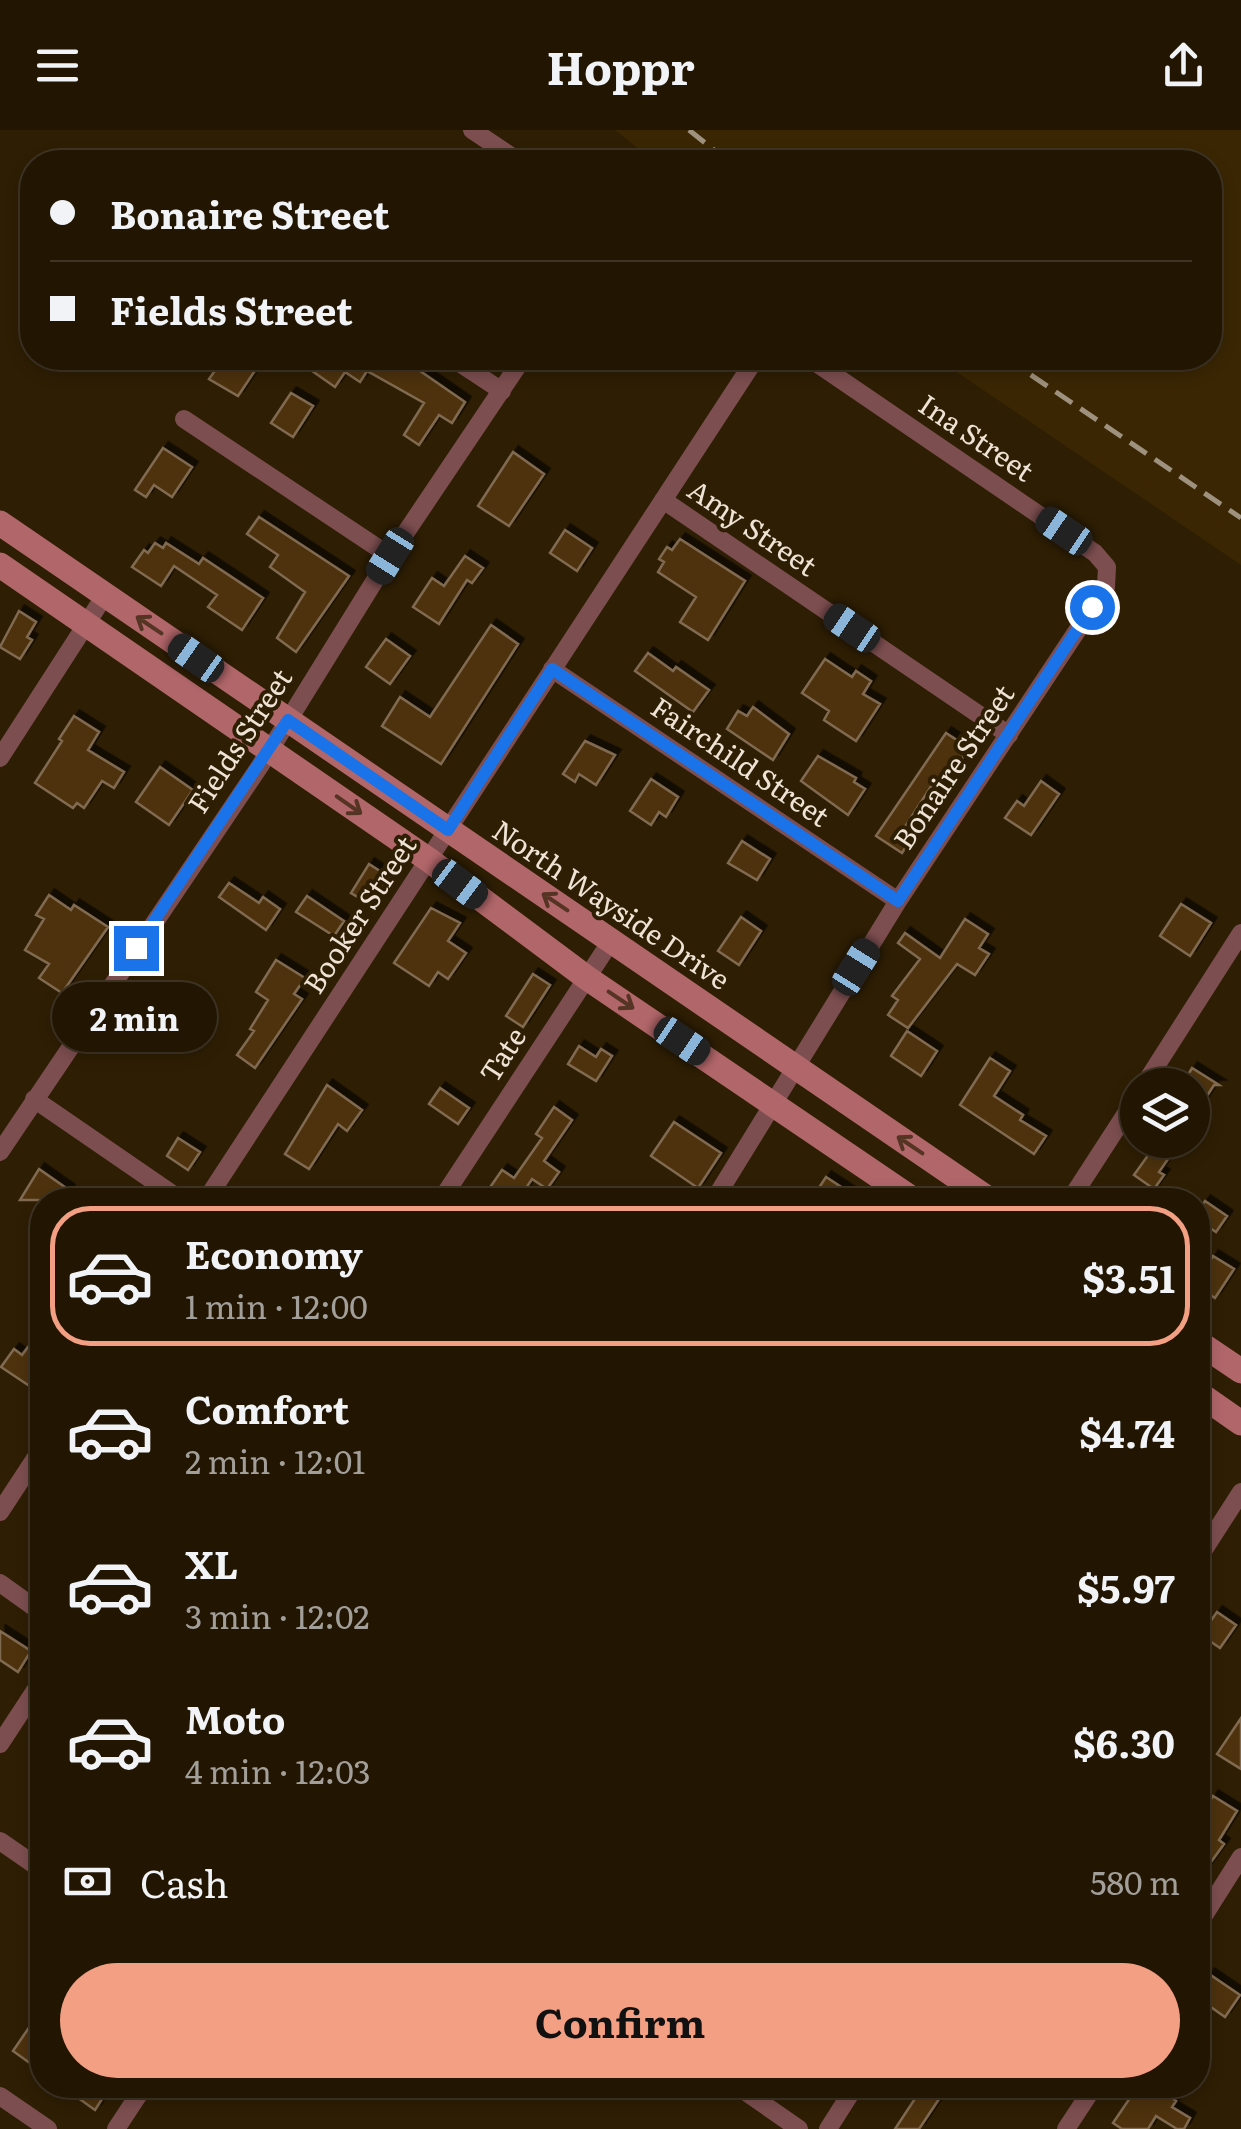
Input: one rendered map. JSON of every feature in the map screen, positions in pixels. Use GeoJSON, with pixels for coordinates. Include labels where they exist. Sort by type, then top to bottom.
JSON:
{"type":"FeatureCollection","features":[{"type":"Feature","properties":{"kind":"main road","name":"North Wayside Drive"},"geometry":{"type":"LineString","coordinates":[[0,523],[972,1188]]}},
{"type":"Feature","properties":{"kind":"main road"},"geometry":{"type":"LineString","coordinates":[[0,564],[429,860],[588,978],[897,1188]]}},
{"type":"Feature","properties":{"kind":"main road"},"geometry":{"type":"LineString","coordinates":[[1210,1350],[1241,1372]]}},
{"type":"Feature","properties":{"kind":"main road"},"geometry":{"type":"LineString","coordinates":[[1210,1402],[1241,1423]]}},
{"type":"Feature","properties":{"kind":"street"},"geometry":{"type":"LineString","coordinates":[[472,130],[502,150]]}},
{"type":"Feature","properties":{"kind":"street"},"geometry":{"type":"LineString","coordinates":[[470,370],[502,391]]}},
{"type":"Feature","properties":{"kind":"street","name":"Fields Street"},"geometry":{"type":"LineString","coordinates":[[0,1152],[270,750],[390,556],[515,370]]}},
{"type":"Feature","properties":{"kind":"street","name":"Booker Street"},"geometry":{"type":"LineString","coordinates":[[214,1188],[748,370]]}},
{"type":"Feature","properties":{"kind":"street","name":"Ina Street"},"geometry":{"type":"LineString","coordinates":[[827,370],[1095,553],[1108,568]]}},
{"type":"Feature","properties":{"kind":"street"},"geometry":{"type":"LineString","coordinates":[[184,418],[390,556]]}},
{"type":"Feature","properties":{"kind":"street","name":"Amy Street"},"geometry":{"type":"LineString","coordinates":[[663,500],[1009,735]]}},
{"type":"Feature","properties":{"kind":"street","name":"Bonaire Street"},"geometry":{"type":"LineString","coordinates":[[722,1188],[898,901],[1106,587],[1108,568]]}},
{"type":"Feature","properties":{"kind":"street"},"geometry":{"type":"LineString","coordinates":[[0,758],[105,595]]}},
{"type":"Feature","properties":{"kind":"street","name":"Fairchild Street"},"geometry":{"type":"LineString","coordinates":[[552,669],[898,901]]}},
{"type":"Feature","properties":{"kind":"street"},"geometry":{"type":"LineString","coordinates":[[1155,1068],[1241,933]]}},
{"type":"Feature","properties":{"kind":"street","name":"Tate"},"geometry":{"type":"LineString","coordinates":[[450,1188],[611,941]]}},
{"type":"Feature","properties":{"kind":"street"},"geometry":{"type":"LineString","coordinates":[[34,1099],[164,1188]]}},
{"type":"Feature","properties":{"kind":"street"},"geometry":{"type":"LineString","coordinates":[[1078,1188],[1120,1123]]}},
{"type":"Feature","properties":{"kind":"street"},"geometry":{"type":"LineString","coordinates":[[0,1512],[30,1466]]}},
{"type":"Feature","properties":{"kind":"street"},"geometry":{"type":"LineString","coordinates":[[1210,1540],[1241,1492]]}},
{"type":"Feature","properties":{"kind":"street"},"geometry":{"type":"LineString","coordinates":[[0,1583],[30,1604]]}},
{"type":"Feature","properties":{"kind":"street"},"geometry":{"type":"LineString","coordinates":[[0,1744],[30,1698]]}},
{"type":"Feature","properties":{"kind":"street"},"geometry":{"type":"LineString","coordinates":[[0,1841],[30,1862]]}},
{"type":"Feature","properties":{"kind":"street"},"geometry":{"type":"LineString","coordinates":[[1210,1906],[1241,1857]]}},
{"type":"Feature","properties":{"kind":"street"},"geometry":{"type":"LineString","coordinates":[[0,2096],[48,2129]]}},
{"type":"Feature","properties":{"kind":"street"},"geometry":{"type":"LineString","coordinates":[[116,2129],[136,2098]]}},
{"type":"Feature","properties":{"kind":"street"},"geometry":{"type":"LineString","coordinates":[[755,2098],[799,2129]]}},
{"type":"Feature","properties":{"kind":"street"},"geometry":{"type":"LineString","coordinates":[[828,2129],[848,2098]]}},
{"type":"Feature","properties":{"kind":"street"},"geometry":{"type":"LineString","coordinates":[[1066,2129],[1086,2098]]}},
{"type":"Feature","properties":{"kind":"shaded area"},"geometry":{"type":"Polygon","coordinates":[[[615,130],[1241,130],[1241,565],[954,370],[1222,370],[1222,150],[640,150],[615,130]]]}},
{"type":"Feature","properties":{"kind":"building"},"geometry":{"type":"Polygon","coordinates":[[[215,370],[255,370],[238,396],[209,379],[215,370]]]}},
{"type":"Feature","properties":{"kind":"building"},"geometry":{"type":"Polygon","coordinates":[[[311,370],[419,370],[465,402],[452,423],[439,415],[419,445],[404,435],[424,403],[367,371],[360,382],[345,372],[335,387],[311,370]]]}},
{"type":"Feature","properties":{"kind":"building"},"geometry":{"type":"Polygon","coordinates":[[[291,393],[313,406],[293,437],[271,423],[291,393]]]}},
{"type":"Feature","properties":{"kind":"building"},"geometry":{"type":"Polygon","coordinates":[[[163,448],[192,467],[172,497],[154,485],[146,497],[135,490],[163,448]]]}},
{"type":"Feature","properties":{"kind":"building"},"geometry":{"type":"Polygon","coordinates":[[[513,452],[544,474],[509,526],[478,506],[513,452]]]}},
{"type":"Feature","properties":{"kind":"building"},"geometry":{"type":"Polygon","coordinates":[[[259,517],[349,576],[296,652],[277,638],[305,592],[270,567],[278,555],[247,534],[259,517]]]}},
{"type":"Feature","properties":{"kind":"building"},"geometry":{"type":"Polygon","coordinates":[[[565,530],[592,548],[577,571],[550,553],[565,530]]]}},
{"type":"Feature","properties":{"kind":"building"},"geometry":{"type":"Polygon","coordinates":[[[680,539],[745,581],[708,640],[680,622],[696,597],[658,572],[664,562],[659,559],[667,547],[672,550],[680,539]]]}},
{"type":"Feature","properties":{"kind":"building"},"geometry":{"type":"Polygon","coordinates":[[[155,543],[163,548],[166,543],[199,564],[203,558],[263,598],[242,630],[208,607],[217,595],[174,566],[161,586],[132,567],[144,550],[148,553],[155,543]]]}},
{"type":"Feature","properties":{"kind":"building"},"geometry":{"type":"Polygon","coordinates":[[[465,556],[483,568],[472,583],[467,580],[439,624],[413,607],[432,578],[444,586],[465,556]]]}},
{"type":"Feature","properties":{"kind":"building"},"geometry":{"type":"Polygon","coordinates":[[[19,611],[36,622],[27,637],[32,640],[20,659],[0,647],[19,611]]]}},
{"type":"Feature","properties":{"kind":"building"},"geometry":{"type":"Polygon","coordinates":[[[491,625],[518,644],[441,764],[382,726],[400,697],[430,717],[491,625]]]}},
{"type":"Feature","properties":{"kind":"building"},"geometry":{"type":"Polygon","coordinates":[[[386,639],[410,656],[390,684],[366,667],[386,639]]]}},
{"type":"Feature","properties":{"kind":"building"},"geometry":{"type":"Polygon","coordinates":[[[648,653],[709,690],[693,712],[635,671],[648,653]]]}},
{"type":"Feature","properties":{"kind":"building"},"geometry":{"type":"Polygon","coordinates":[[[825,659],[852,677],[856,671],[871,681],[863,694],[880,704],[856,741],[824,720],[829,711],[802,693],[825,659]]]}},
{"type":"Feature","properties":{"kind":"building"},"geometry":{"type":"Polygon","coordinates":[[[753,707],[789,734],[773,760],[727,729],[738,711],[747,716],[753,707]]]}},
{"type":"Feature","properties":{"kind":"building"},"geometry":{"type":"Polygon","coordinates":[[[74,716],[99,732],[88,750],[124,772],[114,788],[102,781],[84,808],[77,803],[73,808],[35,783],[74,716]]]}},
{"type":"Feature","properties":{"kind":"building"},"geometry":{"type":"Polygon","coordinates":[[[946,733],[969,748],[942,791],[932,785],[906,825],[916,831],[902,853],[876,836],[946,733]]]}},
{"type":"Feature","properties":{"kind":"building"},"geometry":{"type":"Polygon","coordinates":[[[585,741],[615,755],[596,785],[579,774],[575,782],[563,774],[585,741]]]}},
{"type":"Feature","properties":{"kind":"building"},"geometry":{"type":"Polygon","coordinates":[[[818,756],[856,778],[854,782],[865,789],[848,815],[801,781],[818,756]]]}},
{"type":"Feature","properties":{"kind":"building"},"geometry":{"type":"Polygon","coordinates":[[[160,767],[193,790],[169,825],[136,802],[160,767]]]}},
{"type":"Feature","properties":{"kind":"building"},"geometry":{"type":"Polygon","coordinates":[[[651,779],[678,797],[666,817],[659,812],[651,825],[630,811],[651,779]]]}},
{"type":"Feature","properties":{"kind":"building"},"geometry":{"type":"Polygon","coordinates":[[[1041,781],[1059,794],[1031,835],[1005,818],[1017,801],[1024,806],[1041,781]]]}},
{"type":"Feature","properties":{"kind":"building"},"geometry":{"type":"Polygon","coordinates":[[[742,841],[770,859],[757,880],[728,863],[742,841]]]}},
{"type":"Feature","properties":{"kind":"building"},"geometry":{"type":"Polygon","coordinates":[[[369,864],[389,877],[371,905],[351,893],[369,864]]]}},
{"type":"Feature","properties":{"kind":"building"},"geometry":{"type":"Polygon","coordinates":[[[229,883],[259,903],[263,897],[280,909],[266,930],[219,897],[229,883]]]}},
{"type":"Feature","properties":{"kind":"building"},"geometry":{"type":"Polygon","coordinates":[[[49,895],[71,910],[74,905],[108,927],[62,993],[39,978],[49,964],[25,950],[44,919],[36,915],[49,895]]]}},
{"type":"Feature","properties":{"kind":"building"},"geometry":{"type":"Polygon","coordinates":[[[307,896],[344,921],[334,936],[296,912],[307,896]]]}},
{"type":"Feature","properties":{"kind":"building"},"geometry":{"type":"Polygon","coordinates":[[[1181,904],[1211,923],[1190,956],[1160,936],[1181,904]]]}},
{"type":"Feature","properties":{"kind":"building"},"geometry":{"type":"Polygon","coordinates":[[[431,908],[460,923],[448,941],[466,953],[448,979],[438,972],[429,986],[394,963],[431,908]]]}},
{"type":"Feature","properties":{"kind":"building"},"geometry":{"type":"Polygon","coordinates":[[[741,917],[761,931],[739,965],[718,951],[741,917]]]}},
{"type":"Feature","properties":{"kind":"building"},"geometry":{"type":"Polygon","coordinates":[[[965,919],[988,934],[979,948],[989,954],[975,975],[957,964],[908,1028],[888,1015],[898,1000],[892,996],[920,959],[898,943],[905,933],[940,958],[965,919]]]}},
{"type":"Feature","properties":{"kind":"building"},"geometry":{"type":"Polygon","coordinates":[[[276,960],[305,978],[294,994],[302,999],[255,1068],[237,1055],[254,1031],[250,1029],[268,1000],[256,992],[276,960]]]}},
{"type":"Feature","properties":{"kind":"building"},"geometry":{"type":"Polygon","coordinates":[[[533,974],[550,985],[523,1027],[506,1016],[533,974]]]}},
{"type":"Feature","properties":{"kind":"building"},"geometry":{"type":"Polygon","coordinates":[[[907,1031],[937,1051],[921,1076],[891,1056],[907,1031]]]}},
{"type":"Feature","properties":{"kind":"building"},"geometry":{"type":"Polygon","coordinates":[[[579,1046],[596,1057],[601,1049],[612,1056],[596,1081],[568,1064],[579,1046]]]}},
{"type":"Feature","properties":{"kind":"building"},"geometry":{"type":"Polygon","coordinates":[[[990,1058],[1010,1071],[994,1096],[1023,1115],[1020,1120],[1046,1136],[1034,1154],[960,1105],[990,1058]]]}},
{"type":"Feature","properties":{"kind":"building"},"geometry":{"type":"Polygon","coordinates":[[[327,1085],[362,1110],[347,1131],[338,1124],[309,1169],[285,1154],[327,1085]]]}},
{"type":"Feature","properties":{"kind":"building"},"geometry":{"type":"Polygon","coordinates":[[[440,1088],[469,1108],[458,1124],[429,1104],[440,1088]]]}},
{"type":"Feature","properties":{"kind":"building"},"geometry":{"type":"Polygon","coordinates":[[[554,1107],[572,1120],[544,1161],[559,1172],[548,1188],[532,1179],[526,1188],[491,1186],[502,1170],[514,1178],[542,1138],[536,1134],[554,1107]]]}},
{"type":"Feature","properties":{"kind":"building"},"geometry":{"type":"Polygon","coordinates":[[[674,1122],[721,1153],[698,1188],[651,1156],[674,1122]]]}},
{"type":"Feature","properties":{"kind":"building"},"geometry":{"type":"Polygon","coordinates":[[[178,1138],[200,1152],[188,1170],[167,1156],[178,1138]]]}},
{"type":"Feature","properties":{"kind":"building"},"geometry":{"type":"Polygon","coordinates":[[[1146,1158],[1169,1158],[1159,1172],[1164,1175],[1153,1188],[1134,1175],[1146,1158]]]}},
{"type":"Feature","properties":{"kind":"building"},"geometry":{"type":"Polygon","coordinates":[[[39,1169],[66,1188],[30,1188],[30,1200],[20,1200],[39,1169]]]}},
{"type":"Feature","properties":{"kind":"building"},"geometry":{"type":"Polygon","coordinates":[[[826,1177],[843,1188],[819,1188],[826,1177]]]}},
{"type":"Feature","properties":{"kind":"building"},"geometry":{"type":"Polygon","coordinates":[[[1210,1204],[1227,1216],[1216,1232],[1210,1228],[1210,1204]]]}},
{"type":"Feature","properties":{"kind":"building"},"geometry":{"type":"Polygon","coordinates":[[[1213,1256],[1234,1269],[1215,1298],[1210,1295],[1213,1256]]]}},
{"type":"Feature","properties":{"kind":"building"},"geometry":{"type":"Polygon","coordinates":[[[30,1348],[30,1386],[1,1367],[14,1349],[22,1355],[30,1348]]]}},
{"type":"Feature","properties":{"kind":"building"},"geometry":{"type":"Polygon","coordinates":[[[1217,1612],[1236,1625],[1220,1648],[1210,1641],[1210,1622],[1217,1612]]]}},
{"type":"Feature","properties":{"kind":"building"},"geometry":{"type":"Polygon","coordinates":[[[0,1631],[30,1650],[18,1672],[0,1660],[0,1631]]]}},
{"type":"Feature","properties":{"kind":"building"},"geometry":{"type":"Polygon","coordinates":[[[1241,1718],[1241,1769],[1217,1754],[1241,1718]]]}},
{"type":"Feature","properties":{"kind":"building"},"geometry":{"type":"Polygon","coordinates":[[[1213,1796],[1237,1811],[1219,1840],[1224,1844],[1210,1863],[1213,1796]]]}},
{"type":"Feature","properties":{"kind":"building"},"geometry":{"type":"Polygon","coordinates":[[[1210,1975],[1240,1995],[1225,2017],[1210,2006],[1210,1975]]]}},
{"type":"Feature","properties":{"kind":"building"},"geometry":{"type":"Polygon","coordinates":[[[28,2029],[30,2030],[30,2063],[13,2051],[28,2029]]]}},
{"type":"Feature","properties":{"kind":"building"},"geometry":{"type":"Polygon","coordinates":[[[78,2098],[103,2098],[95,2110],[78,2098]]]}},
{"type":"Feature","properties":{"kind":"building"},"geometry":{"type":"Polygon","coordinates":[[[915,2098],[940,2098],[919,2129],[895,2129],[915,2098]]]}},
{"type":"Feature","properties":{"kind":"building"},"geometry":{"type":"Polygon","coordinates":[[[1130,2098],[1172,2098],[1176,2101],[1172,2107],[1190,2118],[1184,2129],[1156,2116],[1148,2129],[1122,2129],[1113,2123],[1130,2098]]]}},
{"type":"Feature","properties":{"kind":"railway"},"geometry":{"type":"LineString","coordinates":[[689,130],[714,150]]}},
{"type":"Feature","properties":{"kind":"railway"},"geometry":{"type":"LineString","coordinates":[[1024,370],[1241,518]]}},
{"type":"Feature","properties":{"kind":"route"},"geometry":{"type":"LineString","coordinates":[[136,948],[288,720],[448,830],[552,669],[898,901],[1092,607]]}}]}
